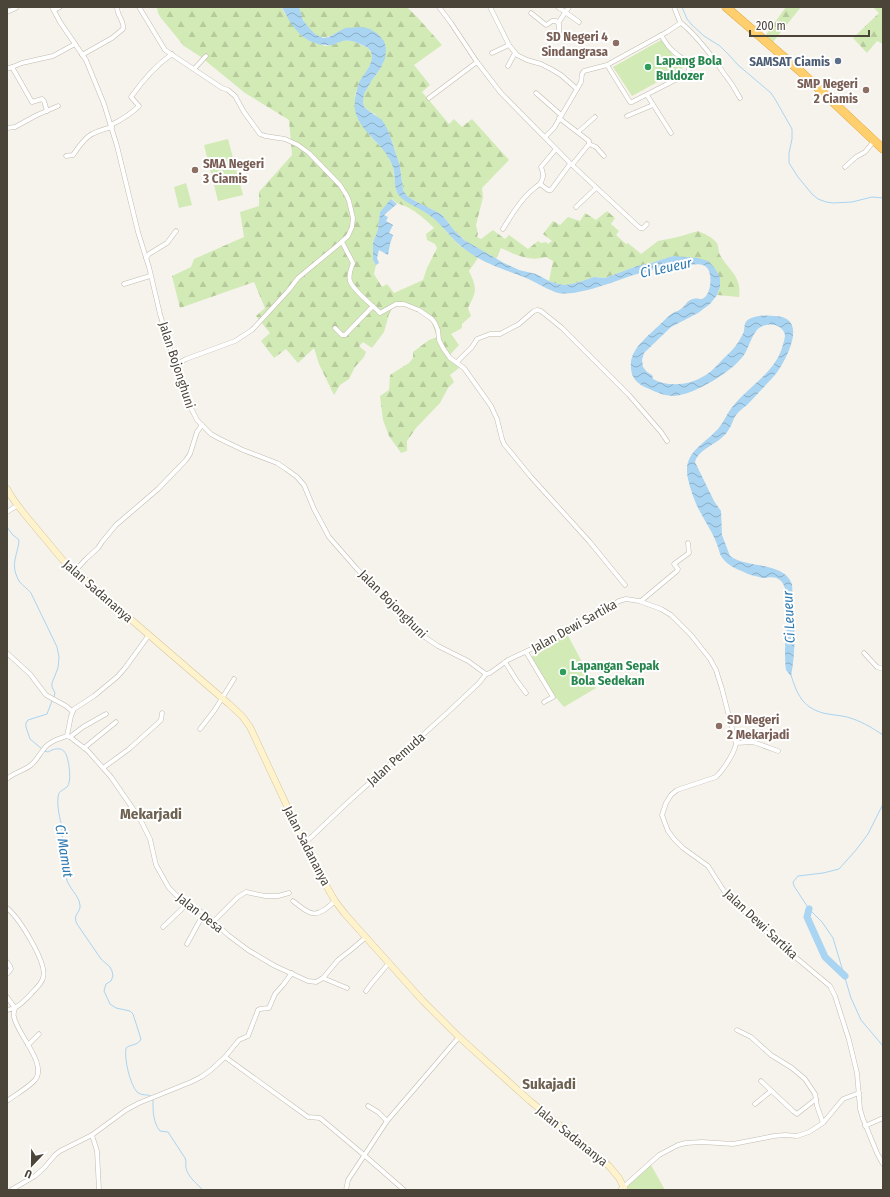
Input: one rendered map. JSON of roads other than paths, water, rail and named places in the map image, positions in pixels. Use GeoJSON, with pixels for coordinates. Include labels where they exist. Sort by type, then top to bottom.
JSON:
{"type":"FeatureCollection","features":[{"type":"Feature","properties":{"kind":"highway"},"geometry":{"type":"LineString","coordinates":[[726,7],[800,71],[883,149]]}},
{"type":"Feature","properties":{"kind":"street"},"geometry":{"type":"LineString","coordinates":[[7,12],[16,7]]}},
{"type":"Feature","properties":{"kind":"street"},"geometry":{"type":"LineString","coordinates":[[53,9],[60,7]]}},
{"type":"Feature","properties":{"kind":"street"},"geometry":{"type":"LineString","coordinates":[[82,55],[112,38],[123,29],[124,23],[119,16],[116,7]]}},
{"type":"Feature","properties":{"kind":"street"},"geometry":{"type":"LineString","coordinates":[[139,7],[165,50],[235,96],[244,112],[260,134],[285,139],[298,145],[309,153],[340,186],[347,196],[353,218],[350,231],[342,242],[298,278],[252,330],[235,341],[186,359],[177,364]]}},
{"type":"Feature","properties":{"kind":"street"},"geometry":{"type":"LineString","coordinates":[[439,7],[477,62],[508,100],[556,150],[640,228],[643,228],[647,224]]}},
{"type":"Feature","properties":{"kind":"street"},"geometry":{"type":"LineString","coordinates":[[490,7],[517,55],[541,64],[556,72],[578,89]]}},
{"type":"Feature","properties":{"kind":"street"},"geometry":{"type":"LineString","coordinates":[[558,7],[579,22]]}},
{"type":"Feature","properties":{"kind":"street"},"geometry":{"type":"LineString","coordinates":[[558,23],[569,7]]}},
{"type":"Feature","properties":{"kind":"street"},"geometry":{"type":"LineString","coordinates":[[674,7],[680,22],[691,31],[715,61],[728,78],[740,98]]}},
{"type":"Feature","properties":{"kind":"street","name":"Jalan Bojonghuni"},"geometry":{"type":"LineString","coordinates":[[53,9],[86,60],[100,92],[111,126],[138,232],[172,354],[177,364],[192,412],[211,434],[243,450],[277,463],[297,477],[304,485],[314,509],[329,537],[357,569],[394,606],[405,620],[426,638],[438,646],[468,661],[486,674]]}},
{"type":"Feature","properties":{"kind":"street"},"geometry":{"type":"LineString","coordinates":[[531,13],[546,25],[554,20],[560,26],[559,34],[568,40]]}},
{"type":"Feature","properties":{"kind":"street"},"geometry":{"type":"LineString","coordinates":[[545,137],[554,128],[578,89],[584,71],[608,65],[661,35],[680,22]]}},
{"type":"Feature","properties":{"kind":"street"},"geometry":{"type":"LineString","coordinates":[[608,65],[629,101],[632,102],[687,74],[690,67],[687,62],[673,52],[661,35]]}},
{"type":"Feature","properties":{"kind":"street"},"geometry":{"type":"LineString","coordinates":[[7,68],[45,56],[52,56],[76,44]]}},
{"type":"Feature","properties":{"kind":"street"},"geometry":{"type":"LineString","coordinates":[[492,53],[510,45]]}},
{"type":"Feature","properties":{"kind":"street"},"geometry":{"type":"LineString","coordinates":[[508,66],[515,53]]}},
{"type":"Feature","properties":{"kind":"street"},"geometry":{"type":"LineString","coordinates":[[66,156],[73,155],[83,141],[89,136],[128,116],[139,106],[131,97],[148,74],[172,54]]}},
{"type":"Feature","properties":{"kind":"street"},"geometry":{"type":"LineString","coordinates":[[194,69],[206,56]]}},
{"type":"Feature","properties":{"kind":"street"},"geometry":{"type":"LineString","coordinates":[[429,98],[477,62]]}},
{"type":"Feature","properties":{"kind":"street"},"geometry":{"type":"LineString","coordinates":[[12,67],[32,102],[42,99],[47,111]]}},
{"type":"Feature","properties":{"kind":"street"},"geometry":{"type":"LineString","coordinates":[[536,93],[589,141],[589,144],[596,147],[604,156]]}},
{"type":"Feature","properties":{"kind":"street"},"geometry":{"type":"LineString","coordinates":[[647,95],[656,107],[670,133]]}},
{"type":"Feature","properties":{"kind":"street"},"geometry":{"type":"LineString","coordinates":[[627,116],[653,105]]}},
{"type":"Feature","properties":{"kind":"street"},"geometry":{"type":"LineString","coordinates":[[7,128],[15,127],[58,106]]}},
{"type":"Feature","properties":{"kind":"street"},"geometry":{"type":"LineString","coordinates":[[578,132],[594,117]]}},
{"type":"Feature","properties":{"kind":"street"},"geometry":{"type":"LineString","coordinates":[[845,167],[856,157],[865,152],[874,141]]}},
{"type":"Feature","properties":{"kind":"street"},"geometry":{"type":"LineString","coordinates":[[540,184],[550,191],[589,144]]}},
{"type":"Feature","properties":{"kind":"street"},"geometry":{"type":"LineString","coordinates":[[503,229],[517,206],[537,185],[540,184],[544,178],[541,167],[556,150]]}},
{"type":"Feature","properties":{"kind":"street"},"geometry":{"type":"LineString","coordinates":[[576,207],[596,188]]}},
{"type":"Feature","properties":{"kind":"street"},"geometry":{"type":"LineString","coordinates":[[146,258],[149,254],[167,244],[176,231]]}},
{"type":"Feature","properties":{"kind":"street"},"geometry":{"type":"LineString","coordinates":[[342,242],[353,263],[350,273],[351,283],[373,306],[380,312],[396,304],[404,304],[428,315],[435,323],[438,330],[439,340],[443,348],[450,358],[464,368],[497,418],[504,444],[531,477],[589,541],[625,585]]}},
{"type":"Feature","properties":{"kind":"street"},"geometry":{"type":"LineString","coordinates":[[124,284],[150,276]]}},
{"type":"Feature","properties":{"kind":"street"},"geometry":{"type":"LineString","coordinates":[[335,328],[342,335],[345,335],[373,306]]}},
{"type":"Feature","properties":{"kind":"street"},"geometry":{"type":"LineString","coordinates":[[457,362],[468,352],[477,339],[490,334],[500,334],[520,324],[534,311],[541,311],[562,328],[629,395],[667,441]]}},
{"type":"Feature","properties":{"kind":"street"},"geometry":{"type":"LineString","coordinates":[[74,572],[98,548],[116,525],[158,489],[186,460],[190,454],[197,432],[202,425]]}},
{"type":"Feature","properties":{"kind":"street","name":"Jalan Sadananya"},"geometry":{"type":"LineString","coordinates":[[7,489],[59,556],[74,572],[236,710],[250,727],[304,844],[335,901],[365,938],[458,1037],[530,1101],[609,1166],[619,1178],[623,1189]]}},
{"type":"Feature","properties":{"kind":"street"},"geometry":{"type":"LineString","coordinates":[[7,512],[18,505]]}},
{"type":"Feature","properties":{"kind":"street"},"geometry":{"type":"LineString","coordinates":[[641,601],[677,571],[678,569],[674,564],[689,553],[688,543]]}},
{"type":"Feature","properties":{"kind":"street","name":"Jalan Dewi Sartika"},"geometry":{"type":"LineString","coordinates":[[486,674],[490,673],[506,662],[572,630],[619,601],[626,599],[641,601],[661,609],[671,615],[691,635],[710,659],[716,670],[736,742],[735,748],[729,760],[716,777],[674,792],[663,809],[662,815],[664,822],[674,839],[683,848],[708,866],[732,900],[770,936],[830,986],[835,996],[858,1073],[860,1109],[865,1126],[883,1164]]}},
{"type":"Feature","properties":{"kind":"street"},"geometry":{"type":"LineString","coordinates":[[68,737],[72,711],[94,696],[117,677],[149,635]]}},
{"type":"Feature","properties":{"kind":"street"},"geometry":{"type":"LineString","coordinates":[[526,652],[553,697],[544,702]]}},
{"type":"Feature","properties":{"kind":"street"},"geometry":{"type":"LineString","coordinates":[[7,653],[30,674],[43,692],[72,711]]}},
{"type":"Feature","properties":{"kind":"street"},"geometry":{"type":"LineString","coordinates":[[864,653],[877,667],[883,669]]}},
{"type":"Feature","properties":{"kind":"street"},"geometry":{"type":"LineString","coordinates":[[506,662],[526,693]]}},
{"type":"Feature","properties":{"kind":"street","name":"Jalan Pemuda"},"geometry":{"type":"LineString","coordinates":[[304,844],[446,714],[479,683],[486,674]]}},
{"type":"Feature","properties":{"kind":"street"},"geometry":{"type":"LineString","coordinates":[[200,729],[234,679]]}},
{"type":"Feature","properties":{"kind":"street"},"geometry":{"type":"LineString","coordinates":[[103,768],[159,722],[161,720],[162,713]]}},
{"type":"Feature","properties":{"kind":"street"},"geometry":{"type":"LineString","coordinates":[[7,780],[14,774],[31,765],[43,749],[55,740],[68,737],[106,714]]}},
{"type":"Feature","properties":{"kind":"street"},"geometry":{"type":"LineString","coordinates":[[84,748],[116,722]]}},
{"type":"Feature","properties":{"kind":"street","name":"Jalan Desa"},"geometry":{"type":"LineString","coordinates":[[68,737],[91,754],[111,777],[140,819],[150,839],[156,865],[167,885],[186,905],[204,913],[228,936],[275,966],[312,982],[319,981],[323,978]]}},
{"type":"Feature","properties":{"kind":"street"},"geometry":{"type":"LineString","coordinates":[[736,742],[753,742],[778,751]]}},
{"type":"Feature","properties":{"kind":"street"},"geometry":{"type":"LineString","coordinates":[[214,921],[238,897],[246,892],[265,896],[278,896],[289,893]]}},
{"type":"Feature","properties":{"kind":"street"},"geometry":{"type":"LineString","coordinates":[[292,901],[310,913],[316,914],[326,910],[335,901]]}},
{"type":"Feature","properties":{"kind":"street"},"geometry":{"type":"LineString","coordinates":[[163,927],[186,905]]}},
{"type":"Feature","properties":{"kind":"street"},"geometry":{"type":"LineString","coordinates":[[7,908],[21,923],[31,939],[44,974],[44,977],[38,986],[26,998],[15,1008],[7,1010]]}},
{"type":"Feature","properties":{"kind":"street"},"geometry":{"type":"LineString","coordinates":[[186,944],[204,913]]}},
{"type":"Feature","properties":{"kind":"street"},"geometry":{"type":"LineString","coordinates":[[347,988],[323,978],[338,960],[365,938]]}},
{"type":"Feature","properties":{"kind":"street"},"geometry":{"type":"LineString","coordinates":[[7,962],[11,969],[7,974]]}},
{"type":"Feature","properties":{"kind":"street"},"geometry":{"type":"LineString","coordinates":[[366,991],[388,964]]}},
{"type":"Feature","properties":{"kind":"street"},"geometry":{"type":"LineString","coordinates":[[11,1190],[36,1176],[55,1154],[92,1134],[126,1110],[152,1097],[191,1082],[211,1070],[226,1057],[239,1040],[248,1036],[258,1010],[269,1008],[275,994],[292,973]]}},
{"type":"Feature","properties":{"kind":"street"},"geometry":{"type":"LineString","coordinates":[[7,997],[15,1008],[15,1022],[36,1061],[37,1067],[36,1079],[7,1101]]}},
{"type":"Feature","properties":{"kind":"street"},"geometry":{"type":"LineString","coordinates":[[737,1030],[751,1037],[771,1056],[792,1068],[804,1079],[814,1092],[823,1123]]}},
{"type":"Feature","properties":{"kind":"street"},"geometry":{"type":"LineString","coordinates":[[28,1045],[39,1034]]}},
{"type":"Feature","properties":{"kind":"street"},"geometry":{"type":"LineString","coordinates":[[346,1190],[348,1180],[387,1121],[458,1037]]}},
{"type":"Feature","properties":{"kind":"street"},"geometry":{"type":"LineString","coordinates":[[226,1057],[308,1117],[320,1118],[364,1154],[404,1190]]}},
{"type":"Feature","properties":{"kind":"street"},"geometry":{"type":"LineString","coordinates":[[761,1081],[797,1114],[816,1099]]}},
{"type":"Feature","properties":{"kind":"street"},"geometry":{"type":"LineString","coordinates":[[755,1104],[771,1091]]}},
{"type":"Feature","properties":{"kind":"street"},"geometry":{"type":"LineString","coordinates":[[623,1189],[659,1155],[678,1145],[702,1142],[733,1144],[774,1136],[797,1136],[809,1132],[823,1123],[843,1098],[859,1092]]}},
{"type":"Feature","properties":{"kind":"street"},"geometry":{"type":"LineString","coordinates":[[368,1106],[387,1121]]}},
{"type":"Feature","properties":{"kind":"street"},"geometry":{"type":"LineString","coordinates":[[865,1126],[883,1118]]}},
{"type":"Feature","properties":{"kind":"street"},"geometry":{"type":"LineString","coordinates":[[92,1134],[97,1152],[99,1190]]}},
{"type":"Feature","properties":{"kind":"water"},"geometry":{"type":"Polygon","coordinates":[[[282,7],[299,7],[303,20],[309,28],[315,34],[323,38],[329,37],[345,28],[362,27],[370,29],[378,34],[384,41],[386,48],[385,59],[364,94],[364,107],[382,120],[388,130],[400,166],[403,190],[407,196],[441,214],[464,240],[519,270],[536,274],[549,281],[565,285],[594,277],[605,278],[637,266],[673,256],[698,258],[708,261],[714,267],[720,277],[720,287],[717,295],[710,304],[698,313],[671,327],[644,353],[642,360],[643,367],[652,375],[653,379],[667,384],[683,384],[697,380],[704,376],[714,369],[736,346],[744,332],[745,322],[747,320],[769,315],[785,318],[791,323],[793,338],[778,371],[737,414],[725,435],[701,452],[696,458],[695,462],[714,501],[721,511],[722,535],[730,556],[746,563],[773,568],[787,577],[792,584],[794,653],[791,676],[786,670],[785,665],[788,614],[786,595],[781,581],[772,577],[762,578],[748,574],[732,566],[722,558],[713,535],[700,513],[694,499],[687,470],[688,462],[695,450],[718,429],[739,399],[773,365],[783,345],[785,335],[783,331],[777,326],[772,325],[760,327],[739,361],[722,375],[702,387],[682,395],[670,396],[660,394],[644,387],[636,381],[632,375],[632,356],[638,346],[670,315],[680,310],[689,301],[693,299],[702,299],[706,296],[710,287],[708,269],[697,264],[655,268],[590,290],[564,294],[555,292],[528,279],[492,265],[469,253],[432,217],[401,198],[396,191],[394,170],[391,162],[383,150],[364,129],[357,117],[355,103],[357,89],[372,60],[370,50],[365,46],[350,41],[343,41],[331,45],[312,42],[299,33],[282,7]]]}},
{"type":"Feature","properties":{"kind":"water"},"geometry":{"type":"Polygon","coordinates":[[[391,199],[397,204],[384,215],[388,217],[386,221],[393,225],[389,233],[393,235],[388,255],[379,250],[377,258],[379,263],[376,265],[373,260],[373,243],[378,229],[380,212],[391,199]]]}},
{"type":"Feature","properties":{"kind":"waterway"},"geometry":{"type":"LineString","coordinates":[[682,7],[687,19],[692,25],[704,36],[720,46],[738,65],[771,93],[792,129],[789,163],[812,194],[818,199],[833,203],[852,202],[872,197],[883,198]]}},
{"type":"Feature","properties":{"kind":"waterway","name":"Ci Leueur"},"geometry":{"type":"LineString","coordinates":[[635,274],[661,267]]}},
{"type":"Feature","properties":{"kind":"waterway","name":"Ci Mamut"},"geometry":{"type":"LineString","coordinates":[[7,527],[19,540],[15,559],[15,568],[18,579],[20,583],[31,593],[57,647],[59,657],[58,668],[52,683],[55,693],[54,697]]}},
{"type":"Feature","properties":{"kind":"waterway","name":"Ci Leueur"},"geometry":{"type":"LineString","coordinates":[[791,675],[798,694],[810,707],[823,713],[844,716],[857,720],[883,735]]}},
{"type":"Feature","properties":{"kind":"waterway","name":"Ci Mamut"},"geometry":{"type":"LineString","coordinates":[[42,749],[30,739],[26,723],[28,720],[47,714],[52,701]]}},
{"type":"Feature","properties":{"kind":"waterway","name":"Ci Mamut"},"geometry":{"type":"LineString","coordinates":[[44,751],[48,752],[59,749],[66,753],[70,777],[69,785],[59,794],[58,806],[62,828],[66,877],[69,885],[78,898],[80,905],[76,916],[76,921],[101,959],[110,967],[112,971],[113,976],[111,981],[106,984],[104,991],[110,1004],[116,1008],[130,1011],[133,1014],[141,1039],[138,1043],[126,1048],[127,1065],[134,1088],[137,1092],[150,1096]]}},
{"type":"Feature","properties":{"kind":"waterway","name":"Ci Leueur"},"geometry":{"type":"LineString","coordinates":[[883,804],[868,834],[839,869],[823,873],[798,876],[793,882],[809,909],[822,922],[833,938],[851,998],[861,1020],[883,1046]]}},
{"type":"Feature","properties":{"kind":"waterway","name":"Ci Leueur"},"geometry":{"type":"LineString","coordinates":[[809,909],[807,917],[825,957],[845,976]]}},
{"type":"Feature","properties":{"kind":"waterway","name":"Ci Mamut"},"geometry":{"type":"LineString","coordinates":[[152,1099],[154,1117],[158,1128],[160,1131],[168,1132],[185,1158],[186,1168],[189,1174],[203,1190]]}},
{"type":"Feature","properties":{"kind":"place","name":"SD Negeri 4 Sindangrasa"},"geometry":{"type":"Point","coordinates":[616,43]}},
{"type":"Feature","properties":{"kind":"place","name":"SAMSAT Ciamis"},"geometry":{"type":"Point","coordinates":[838,61]}},
{"type":"Feature","properties":{"kind":"place","name":"Lapang Bola Buldozer"},"geometry":{"type":"Point","coordinates":[648,67]}},
{"type":"Feature","properties":{"kind":"place","name":"SMP Negeri 2 Ciamis"},"geometry":{"type":"Point","coordinates":[866,90]}},
{"type":"Feature","properties":{"kind":"place","name":"SMA Negeri 3 Ciamis"},"geometry":{"type":"Point","coordinates":[195,170]}},
{"type":"Feature","properties":{"kind":"place","name":"Lapangan Sepak Bola Sedekan"},"geometry":{"type":"Point","coordinates":[563,672]}},
{"type":"Feature","properties":{"kind":"place","name":"SD Negeri 2 Mekarjadi"},"geometry":{"type":"Point","coordinates":[719,726]}},
{"type":"Feature","properties":{"kind":"district","name":"Mekarjadi"},"geometry":{"type":"Point","coordinates":[151,814]}},
{"type":"Feature","properties":{"kind":"district","name":"Sukajadi"},"geometry":{"type":"Point","coordinates":[549,1084]}}]}
